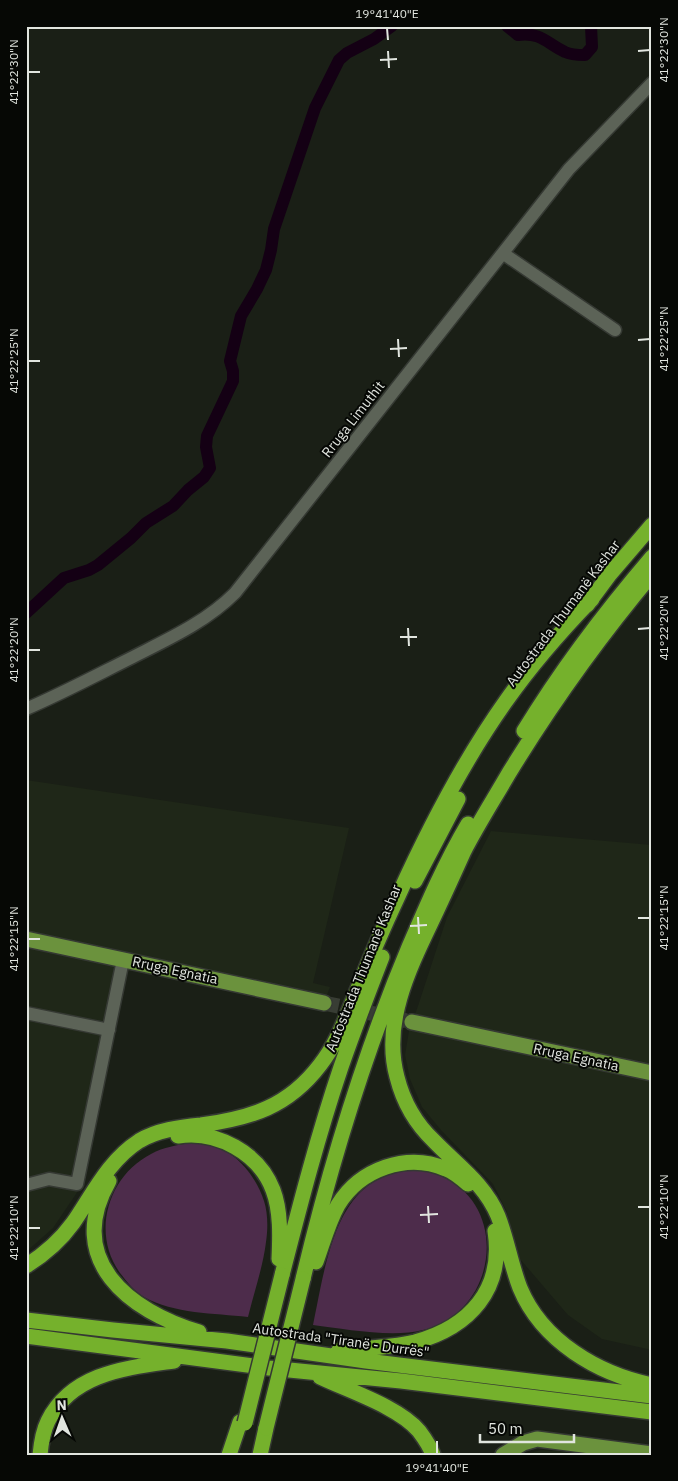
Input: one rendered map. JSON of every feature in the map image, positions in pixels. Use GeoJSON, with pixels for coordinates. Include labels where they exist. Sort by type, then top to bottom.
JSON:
{"type":"FeatureCollection","features":[{"type":"Feature","properties":{"kind":"highway","name":"Autostrada Thumanë Kashar"},"geometry":{"type":"LineString","coordinates":[[243,1423],[267,1335],[280,1274],[328,1109],[367,996],[388,942],[450,802],[472,766],[535,675],[592,598],[652,525]]}},
{"type":"Feature","properties":{"kind":"highway"},"geometry":{"type":"LineString","coordinates":[[306,1280],[315,1230],[340,1141],[387,1000],[420,921],[456,846],[504,773],[539,707],[586,640],[652,557]]}},
{"type":"Feature","properties":{"kind":"highway"},"geometry":{"type":"LineString","coordinates":[[504,773],[625,606],[652,574]]}},
{"type":"Feature","properties":{"kind":"highway"},"geometry":{"type":"LineString","coordinates":[[26,1266],[44,1255],[57,1242],[108,1170],[140,1141],[166,1131],[236,1119],[252,1114],[284,1099],[310,1077],[341,1032],[385,922],[427,834],[450,802]]}},
{"type":"Feature","properties":{"kind":"highway"},"geometry":{"type":"LineString","coordinates":[[483,807],[404,987],[394,1028],[393,1041],[397,1077],[407,1104],[423,1129],[484,1190],[492,1203],[499,1217],[516,1276],[527,1303],[537,1317],[561,1342],[595,1365],[612,1374],[652,1385]]}},
{"type":"Feature","properties":{"kind":"highway"},"geometry":{"type":"LineString","coordinates":[[227,1341],[185,1328],[162,1318],[127,1296],[113,1282],[102,1265],[96,1244],[95,1224],[98,1205],[112,1175],[135,1152],[150,1144],[168,1138],[186,1135],[203,1136],[219,1139],[233,1146],[246,1154],[255,1163],[266,1176],[273,1190],[280,1225],[280,1274]]}},
{"type":"Feature","properties":{"kind":"highway"},"geometry":{"type":"LineString","coordinates":[[260,1455],[270,1428],[288,1339],[306,1280],[339,1203],[359,1181],[369,1174],[396,1164],[409,1162],[420,1162],[445,1168],[470,1185],[480,1195],[488,1208],[494,1224],[497,1262],[485,1294],[472,1312],[460,1322],[414,1342],[378,1348],[309,1352]]}},
{"type":"Feature","properties":{"kind":"highway","name":"Autostrada \"Tiranë - Durrës\""},"geometry":{"type":"LineString","coordinates":[[26,1320],[227,1341],[366,1361],[652,1396]]}},
{"type":"Feature","properties":{"kind":"highway"},"geometry":{"type":"LineString","coordinates":[[26,1336],[191,1358],[401,1381],[652,1412]]}},
{"type":"Feature","properties":{"kind":"highway"},"geometry":{"type":"LineString","coordinates":[[40,1455],[47,1423],[56,1407],[79,1386],[94,1379],[134,1367],[191,1358]]}},
{"type":"Feature","properties":{"kind":"highway"},"geometry":{"type":"LineString","coordinates":[[309,1372],[376,1402],[408,1420],[423,1437],[433,1455]]}},
{"type":"Feature","properties":{"kind":"highway"},"geometry":{"type":"LineString","coordinates":[[229,1455],[243,1423]]}},
{"type":"Feature","properties":{"kind":"highway"},"geometry":{"type":"LineString","coordinates":[[238,1455],[243,1423]]}},
{"type":"Feature","properties":{"kind":"highway"},"geometry":{"type":"LineString","coordinates":[[270,1428],[271,1455]]}},
{"type":"Feature","properties":{"kind":"main road","name":"Rruga Egnatia"},"geometry":{"type":"LineString","coordinates":[[26,939],[324,1002]]}},
{"type":"Feature","properties":{"kind":"main road","name":"Rruga Egnatia"},"geometry":{"type":"LineString","coordinates":[[412,1022],[652,1073]]}},
{"type":"Feature","properties":{"kind":"main road"},"geometry":{"type":"LineString","coordinates":[[503,1455],[523,1443],[537,1439],[652,1454]]}},
{"type":"Feature","properties":{"kind":"street","name":"Rruga Limuthit"},"geometry":{"type":"LineString","coordinates":[[26,709],[183,631],[224,604],[504,254],[569,169],[652,83]]}},
{"type":"Feature","properties":{"kind":"street"},"geometry":{"type":"LineString","coordinates":[[504,254],[615,330]]}},
{"type":"Feature","properties":{"kind":"street"},"geometry":{"type":"LineString","coordinates":[[26,1185],[49,1179],[77,1184],[124,960]]}},
{"type":"Feature","properties":{"kind":"street"},"geometry":{"type":"LineString","coordinates":[[26,1013],[109,1030]]}},
{"type":"Feature","properties":{"kind":"shaded area"},"geometry":{"type":"Polygon","coordinates":[[[26,780],[349,828],[313,983],[330,987],[324,1003],[129,961],[78,1191],[53,1228],[26,1252],[26,780]]]}},
{"type":"Feature","properties":{"kind":"shaded area"},"geometry":{"type":"Polygon","coordinates":[[[491,831],[652,845],[652,1350],[602,1339],[568,1315],[520,1259],[506,1210],[493,1184],[441,1130],[422,1107],[410,1079],[405,1055],[409,1031],[447,917],[491,831]]]}},
{"type":"Feature","properties":{"kind":"shaded area"},"geometry":{"type":"Polygon","coordinates":[[[191,1143],[219,1148],[236,1159],[244,1166],[256,1183],[264,1201],[267,1221],[265,1251],[248,1317],[194,1312],[156,1303],[140,1295],[131,1286],[120,1273],[111,1257],[107,1241],[108,1207],[124,1176],[136,1164],[151,1154],[166,1148],[191,1143]]]}},
{"type":"Feature","properties":{"kind":"shaded area"},"geometry":{"type":"Polygon","coordinates":[[[402,1170],[425,1171],[439,1175],[462,1190],[478,1209],[486,1233],[486,1257],[480,1281],[467,1303],[448,1320],[423,1330],[383,1333],[313,1325],[329,1252],[335,1234],[352,1201],[368,1186],[402,1170]]]}},
{"type":"Feature","properties":{"kind":"shaded area"},"geometry":{"type":"Polygon","coordinates":[[[541,1450],[559,1451],[587,1455],[523,1455],[541,1450]]]}},
{"type":"Feature","properties":{"kind":"waterway"},"geometry":{"type":"LineString","coordinates":[[26,613],[64,578],[98,565],[146,523],[173,506],[204,477],[210,468],[206,447],[207,436],[233,381],[230,361],[241,316],[266,270],[274,229],[315,108],[339,60],[347,53],[374,39],[392,26]]}},
{"type":"Feature","properties":{"kind":"waterway"},"geometry":{"type":"LineString","coordinates":[[507,26],[518,35],[539,37],[559,49],[575,55],[585,55],[592,47],[591,26]]}},
{"type":"Feature","properties":{"kind":"tunnel"},"geometry":{"type":"LineString","coordinates":[[324,1003],[412,1022]]}}]}
